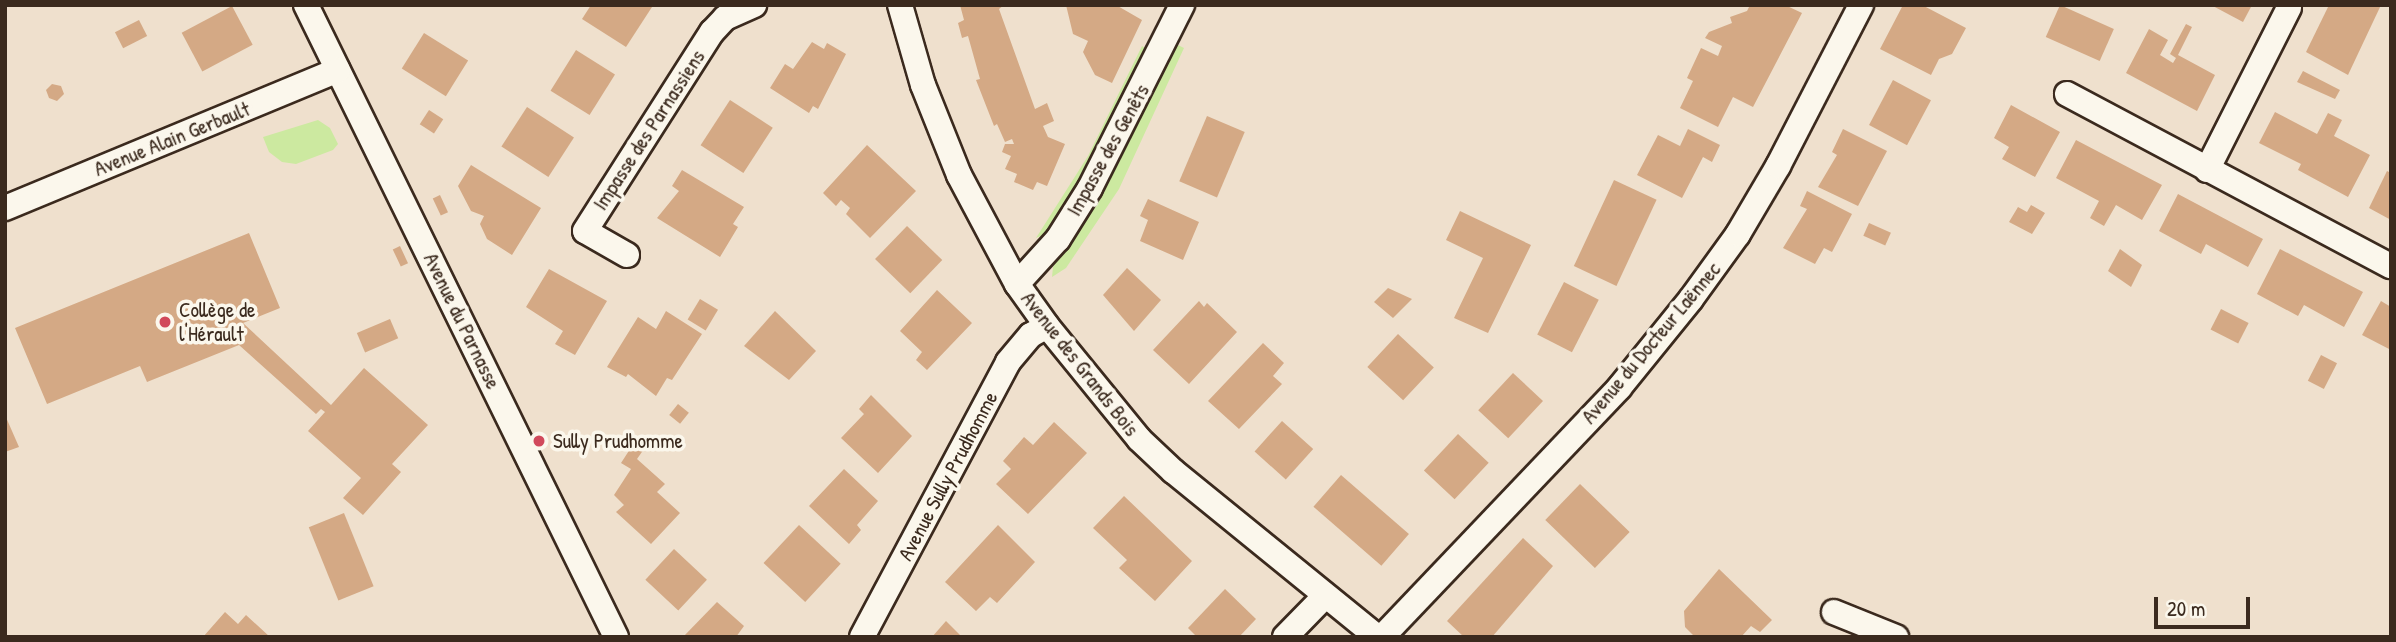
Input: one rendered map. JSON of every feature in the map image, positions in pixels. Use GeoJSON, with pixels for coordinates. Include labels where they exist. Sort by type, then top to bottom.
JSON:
{"type":"FeatureCollection","features":[{"type":"Feature","properties":{"kind":"street","name":"Avenue du Parnasse"},"geometry":{"type":"LineString","coordinates":[[306,5],[616,637]]}},
{"type":"Feature","properties":{"kind":"street","name":"Avenue des Grands Bois"},"geometry":{"type":"LineString","coordinates":[[900,5],[940,133],[1017,284],[1047,326],[1139,439],[1324,597],[1380,637]]}},
{"type":"Feature","properties":{"kind":"street","name":"Impasse des Genêts"},"geometry":{"type":"LineString","coordinates":[[1017,284],[1058,239],[1090,188],[1182,5]]}},
{"type":"Feature","properties":{"kind":"street","name":"Avenue du Docteur Laënnec"},"geometry":{"type":"LineString","coordinates":[[1380,637],[1619,388],[1691,299],[1738,234],[1778,166],[1861,5]]}},
{"type":"Feature","properties":{"kind":"street","name":"Impasse des Parnassiens"},"geometry":{"type":"LineString","coordinates":[[627,255],[585,231],[712,32],[749,6]]}},
{"type":"Feature","properties":{"kind":"street"},"geometry":{"type":"LineString","coordinates":[[2207,170],[2289,8]]}},
{"type":"Feature","properties":{"kind":"street","name":"Avenue Alain Gerbault"},"geometry":{"type":"LineString","coordinates":[[5,208],[338,70]]}},
{"type":"Feature","properties":{"kind":"street"},"geometry":{"type":"LineString","coordinates":[[2067,94],[2391,266]]}},
{"type":"Feature","properties":{"kind":"street","name":"Avenue Sully Prudhomme"},"geometry":{"type":"LineString","coordinates":[[862,637],[1008,362],[1031,335],[1047,326]]}},
{"type":"Feature","properties":{"kind":"street"},"geometry":{"type":"LineString","coordinates":[[1286,637],[1324,597]]}},
{"type":"Feature","properties":{"kind":"street"},"geometry":{"type":"LineString","coordinates":[[1834,612],[1896,637]]}},
{"type":"Feature","properties":{"kind":"green space"},"geometry":{"type":"Polygon","coordinates":[[[1176,44],[1184,48],[1119,189],[1066,268],[1052,277],[1053,267],[1113,173],[1176,44]]]}},
{"type":"Feature","properties":{"kind":"green space"},"geometry":{"type":"Polygon","coordinates":[[[1142,46],[1148,50],[1095,157],[1048,233],[1036,238],[1088,156],[1142,46]]]}},
{"type":"Feature","properties":{"kind":"green space"},"geometry":{"type":"Polygon","coordinates":[[[318,120],[330,128],[338,144],[333,150],[296,164],[282,162],[269,152],[263,137],[318,120]]]}},
{"type":"Feature","properties":{"kind":"building"},"geometry":{"type":"Polygon","coordinates":[[[591,5],[652,7],[626,47],[582,19],[591,5]]]}},
{"type":"Feature","properties":{"kind":"building"},"geometry":{"type":"Polygon","coordinates":[[[960,5],[1004,5],[999,9],[1035,109],[1047,103],[1054,121],[1043,126],[1048,137],[1065,144],[1047,186],[1037,182],[1033,190],[1014,182],[1017,174],[1005,169],[1011,156],[1002,152],[1005,144],[1014,144],[1012,139],[1005,142],[997,124],[994,126],[976,80],[980,79],[968,36],[962,38],[958,23],[964,20],[960,5]]]}},
{"type":"Feature","properties":{"kind":"building"},"geometry":{"type":"Polygon","coordinates":[[[1066,5],[1116,5],[1142,20],[1112,83],[1095,75],[1083,52],[1088,41],[1073,34],[1066,5]]]}},
{"type":"Feature","properties":{"kind":"building"},"geometry":{"type":"Polygon","coordinates":[[[1750,5],[1785,5],[1802,13],[1753,107],[1733,97],[1718,127],[1680,108],[1693,81],[1687,78],[1701,48],[1718,56],[1722,46],[1705,38],[1709,32],[1732,23],[1730,17],[1747,11],[1750,5]]]}},
{"type":"Feature","properties":{"kind":"building"},"geometry":{"type":"Polygon","coordinates":[[[1903,5],[1922,5],[1966,28],[1952,54],[1939,59],[1931,75],[1880,49],[1903,5]]]}},
{"type":"Feature","properties":{"kind":"building"},"geometry":{"type":"Polygon","coordinates":[[[2060,5],[2114,29],[2100,61],[2046,37],[2060,5]]]}},
{"type":"Feature","properties":{"kind":"building"},"geometry":{"type":"Polygon","coordinates":[[[2211,5],[2252,5],[2243,22],[2211,5]]]}},
{"type":"Feature","properties":{"kind":"building"},"geometry":{"type":"Polygon","coordinates":[[[2329,5],[2381,5],[2348,75],[2306,52],[2329,5]]]}},
{"type":"Feature","properties":{"kind":"building"},"geometry":{"type":"Polygon","coordinates":[[[232,6],[253,45],[202,72],[182,33],[232,6]]]}},
{"type":"Feature","properties":{"kind":"building"},"geometry":{"type":"Polygon","coordinates":[[[139,20],[147,36],[123,48],[115,32],[139,20]]]}},
{"type":"Feature","properties":{"kind":"building"},"geometry":{"type":"Polygon","coordinates":[[[2186,24],[2192,27],[2178,55],[2215,75],[2197,111],[2126,73],[2149,29],[2168,40],[2160,55],[2173,63],[2176,58],[2170,54],[2186,24]]]}},
{"type":"Feature","properties":{"kind":"building"},"geometry":{"type":"Polygon","coordinates":[[[424,33],[468,61],[446,96],[402,69],[424,33]]]}},
{"type":"Feature","properties":{"kind":"building"},"geometry":{"type":"Polygon","coordinates":[[[812,42],[824,49],[827,43],[846,54],[818,109],[813,106],[809,113],[770,88],[785,64],[793,69],[812,42]]]}},
{"type":"Feature","properties":{"kind":"building"},"geometry":{"type":"Polygon","coordinates":[[[576,50],[615,74],[590,115],[551,91],[576,50]]]}},
{"type":"Feature","properties":{"kind":"building"},"geometry":{"type":"Polygon","coordinates":[[[2303,71],[2340,90],[2335,99],[2297,82],[2303,71]]]}},
{"type":"Feature","properties":{"kind":"building"},"geometry":{"type":"Polygon","coordinates":[[[1893,80],[1931,100],[1907,145],[1869,125],[1893,80]]]}},
{"type":"Feature","properties":{"kind":"building"},"geometry":{"type":"Polygon","coordinates":[[[52,84],[61,86],[64,94],[57,101],[49,98],[46,90],[52,84]]]}},
{"type":"Feature","properties":{"kind":"building"},"geometry":{"type":"Polygon","coordinates":[[[730,100],[773,128],[743,173],[701,145],[730,100]]]}},
{"type":"Feature","properties":{"kind":"building"},"geometry":{"type":"Polygon","coordinates":[[[2011,105],[2060,132],[2035,177],[2002,159],[2009,147],[1994,138],[2011,105]]]}},
{"type":"Feature","properties":{"kind":"building"},"geometry":{"type":"Polygon","coordinates":[[[527,107],[574,137],[548,177],[501,146],[527,107]]]}},
{"type":"Feature","properties":{"kind":"building"},"geometry":{"type":"Polygon","coordinates":[[[429,110],[443,119],[434,134],[420,124],[429,110]]]}},
{"type":"Feature","properties":{"kind":"building"},"geometry":{"type":"Polygon","coordinates":[[[2275,112],[2317,134],[2328,113],[2342,120],[2334,136],[2370,155],[2348,197],[2298,170],[2301,164],[2259,143],[2275,112]]]}},
{"type":"Feature","properties":{"kind":"building"},"geometry":{"type":"Polygon","coordinates":[[[1207,116],[1245,132],[1217,197],[1179,181],[1207,116]]]}},
{"type":"Feature","properties":{"kind":"building"},"geometry":{"type":"Polygon","coordinates":[[[1688,129],[1720,145],[1712,162],[1703,157],[1682,198],[1637,175],[1658,135],[1680,146],[1688,129]]]}},
{"type":"Feature","properties":{"kind":"building"},"geometry":{"type":"Polygon","coordinates":[[[1843,129],[1887,151],[1858,206],[1818,187],[1837,155],[1832,152],[1843,129]]]}},
{"type":"Feature","properties":{"kind":"building"},"geometry":{"type":"Polygon","coordinates":[[[2076,140],[2162,185],[2142,220],[2116,205],[2104,226],[2090,218],[2099,201],[2056,178],[2076,140]]]}},
{"type":"Feature","properties":{"kind":"building"},"geometry":{"type":"Polygon","coordinates":[[[867,145],[916,191],[870,238],[846,214],[850,208],[841,200],[836,206],[823,193],[867,145]]]}},
{"type":"Feature","properties":{"kind":"building"},"geometry":{"type":"Polygon","coordinates":[[[471,165],[541,208],[512,255],[487,239],[480,224],[484,216],[471,211],[458,186],[471,165]]]}},
{"type":"Feature","properties":{"kind":"building"},"geometry":{"type":"Polygon","coordinates":[[[682,170],[744,207],[733,224],[738,227],[720,257],[657,218],[679,191],[672,186],[682,170]]]}},
{"type":"Feature","properties":{"kind":"building"},"geometry":{"type":"Polygon","coordinates":[[[2387,171],[2391,173],[2391,220],[2369,208],[2387,171]]]}},
{"type":"Feature","properties":{"kind":"building"},"geometry":{"type":"Polygon","coordinates":[[[1614,180],[1657,200],[1616,286],[1574,266],[1614,180]]]}},
{"type":"Feature","properties":{"kind":"building"},"geometry":{"type":"Polygon","coordinates":[[[1807,191],[1852,214],[1832,252],[1824,248],[1815,264],[1783,248],[1807,209],[1800,206],[1807,191]]]}},
{"type":"Feature","properties":{"kind":"building"},"geometry":{"type":"Polygon","coordinates":[[[2178,194],[2263,239],[2248,267],[2206,244],[2201,254],[2159,231],[2178,194]]]}},
{"type":"Feature","properties":{"kind":"building"},"geometry":{"type":"Polygon","coordinates":[[[440,195],[448,212],[441,216],[433,198],[440,195]]]}},
{"type":"Feature","properties":{"kind":"building"},"geometry":{"type":"Polygon","coordinates":[[[1148,199],[1199,222],[1183,260],[1140,241],[1148,220],[1140,216],[1148,199]]]}},
{"type":"Feature","properties":{"kind":"building"},"geometry":{"type":"Polygon","coordinates":[[[2031,205],[2045,213],[2032,234],[2009,222],[2018,207],[2027,212],[2031,205]]]}},
{"type":"Feature","properties":{"kind":"building"},"geometry":{"type":"Polygon","coordinates":[[[1460,211],[1531,245],[1488,333],[1454,318],[1483,258],[1446,240],[1460,211]]]}},
{"type":"Feature","properties":{"kind":"building"},"geometry":{"type":"Polygon","coordinates":[[[1869,223],[1891,233],[1885,246],[1863,236],[1869,223]]]}},
{"type":"Feature","properties":{"kind":"building"},"geometry":{"type":"Polygon","coordinates":[[[907,226],[942,260],[910,293],[875,259],[907,226]]]}},
{"type":"Feature","properties":{"kind":"building"},"geometry":{"type":"Polygon","coordinates":[[[249,233],[280,308],[243,323],[331,405],[364,368],[428,425],[392,464],[401,472],[363,515],[343,498],[361,478],[308,431],[325,412],[321,409],[316,414],[239,345],[147,382],[140,366],[47,404],[15,328],[249,233]]]}},
{"type":"Feature","properties":{"kind":"building"},"geometry":{"type":"Polygon","coordinates":[[[400,246],[408,263],[401,267],[393,249],[400,246]]]}},
{"type":"Feature","properties":{"kind":"building"},"geometry":{"type":"Polygon","coordinates":[[[2120,249],[2142,265],[2131,287],[2108,271],[2120,249]]]}},
{"type":"Feature","properties":{"kind":"building"},"geometry":{"type":"Polygon","coordinates":[[[2280,249],[2363,292],[2344,327],[2304,305],[2298,316],[2257,294],[2280,249]]]}},
{"type":"Feature","properties":{"kind":"building"},"geometry":{"type":"Polygon","coordinates":[[[1127,268],[1161,300],[1134,331],[1103,295],[1127,268]]]}},
{"type":"Feature","properties":{"kind":"building"},"geometry":{"type":"Polygon","coordinates":[[[549,269],[607,301],[575,355],[555,344],[563,331],[526,307],[549,269]]]}},
{"type":"Feature","properties":{"kind":"building"},"geometry":{"type":"Polygon","coordinates":[[[1564,282],[1599,300],[1572,352],[1537,335],[1564,282]]]}},
{"type":"Feature","properties":{"kind":"building"},"geometry":{"type":"Polygon","coordinates":[[[1388,288],[1412,299],[1393,318],[1374,302],[1388,288]]]}},
{"type":"Feature","properties":{"kind":"building"},"geometry":{"type":"Polygon","coordinates":[[[937,290],[972,323],[927,370],[916,360],[922,352],[900,331],[937,290]]]}},
{"type":"Feature","properties":{"kind":"building"},"geometry":{"type":"Polygon","coordinates":[[[700,299],[718,310],[706,330],[688,320],[700,299]]]}},
{"type":"Feature","properties":{"kind":"building"},"geometry":{"type":"Polygon","coordinates":[[[1199,301],[1204,307],[1207,303],[1237,332],[1189,384],[1153,350],[1199,301]]]}},
{"type":"Feature","properties":{"kind":"building"},"geometry":{"type":"Polygon","coordinates":[[[2381,301],[2391,307],[2391,350],[2362,335],[2381,301]]]}},
{"type":"Feature","properties":{"kind":"building"},"geometry":{"type":"Polygon","coordinates":[[[2221,309],[2249,323],[2238,344],[2211,329],[2221,309]]]}},
{"type":"Feature","properties":{"kind":"building"},"geometry":{"type":"Polygon","coordinates":[[[666,311],[702,334],[672,380],[667,378],[656,396],[628,374],[626,377],[607,367],[638,317],[656,329],[666,311]]]}},
{"type":"Feature","properties":{"kind":"building"},"geometry":{"type":"Polygon","coordinates":[[[775,311],[816,351],[789,380],[744,346],[775,311]]]}},
{"type":"Feature","properties":{"kind":"building"},"geometry":{"type":"Polygon","coordinates":[[[390,319],[398,338],[365,352],[357,333],[390,319]]]}},
{"type":"Feature","properties":{"kind":"building"},"geometry":{"type":"Polygon","coordinates":[[[1398,334],[1434,367],[1403,400],[1367,367],[1398,334]]]}},
{"type":"Feature","properties":{"kind":"building"},"geometry":{"type":"Polygon","coordinates":[[[1263,343],[1284,363],[1273,376],[1282,384],[1239,429],[1208,401],[1263,343]]]}},
{"type":"Feature","properties":{"kind":"building"},"geometry":{"type":"Polygon","coordinates":[[[2321,355],[2337,363],[2324,389],[2308,381],[2321,355]]]}},
{"type":"Feature","properties":{"kind":"building"},"geometry":{"type":"Polygon","coordinates":[[[1513,373],[1543,401],[1508,438],[1478,410],[1513,373]]]}},
{"type":"Feature","properties":{"kind":"building"},"geometry":{"type":"Polygon","coordinates":[[[871,395],[912,436],[878,473],[841,438],[864,414],[859,409],[871,395]]]}},
{"type":"Feature","properties":{"kind":"building"},"geometry":{"type":"Polygon","coordinates":[[[678,404],[689,413],[680,424],[669,415],[678,404]]]}},
{"type":"Feature","properties":{"kind":"building"},"geometry":{"type":"Polygon","coordinates":[[[5,415],[19,447],[5,452],[5,415]]]}},
{"type":"Feature","properties":{"kind":"building"},"geometry":{"type":"Polygon","coordinates":[[[1282,421],[1313,449],[1286,480],[1255,451],[1282,421]]]}},
{"type":"Feature","properties":{"kind":"building"},"geometry":{"type":"Polygon","coordinates":[[[1054,422],[1087,453],[1028,514],[996,484],[1011,469],[1003,461],[1024,437],[1033,445],[1054,422]]]}},
{"type":"Feature","properties":{"kind":"building"},"geometry":{"type":"Polygon","coordinates":[[[1458,434],[1489,463],[1455,499],[1424,471],[1458,434]]]}},
{"type":"Feature","properties":{"kind":"building"},"geometry":{"type":"Polygon","coordinates":[[[634,443],[644,449],[637,459],[665,484],[657,492],[680,513],[651,544],[616,512],[624,505],[614,495],[631,469],[621,463],[634,443]]]}},
{"type":"Feature","properties":{"kind":"building"},"geometry":{"type":"Polygon","coordinates":[[[844,469],[878,501],[857,525],[861,530],[849,544],[809,506],[844,469]]]}},
{"type":"Feature","properties":{"kind":"building"},"geometry":{"type":"Polygon","coordinates":[[[1341,475],[1409,534],[1381,566],[1313,507],[1341,475]]]}},
{"type":"Feature","properties":{"kind":"building"},"geometry":{"type":"Polygon","coordinates":[[[1580,484],[1630,532],[1595,568],[1545,520],[1580,484]]]}},
{"type":"Feature","properties":{"kind":"building"},"geometry":{"type":"Polygon","coordinates":[[[1124,496],[1192,561],[1155,601],[1119,568],[1127,560],[1093,528],[1124,496]]]}},
{"type":"Feature","properties":{"kind":"building"},"geometry":{"type":"Polygon","coordinates":[[[344,513],[374,586],[338,600],[309,527],[344,513]]]}},
{"type":"Feature","properties":{"kind":"building"},"geometry":{"type":"Polygon","coordinates":[[[799,525],[841,564],[805,602],[764,563],[799,525]]]}},
{"type":"Feature","properties":{"kind":"building"},"geometry":{"type":"Polygon","coordinates":[[[998,525],[1035,562],[997,603],[990,597],[976,611],[945,582],[998,525]]]}},
{"type":"Feature","properties":{"kind":"building"},"geometry":{"type":"Polygon","coordinates":[[[1523,538],[1553,566],[1492,637],[1464,637],[1447,621],[1523,538]]]}},
{"type":"Feature","properties":{"kind":"building"},"geometry":{"type":"Polygon","coordinates":[[[674,549],[707,580],[678,610],[645,580],[674,549]]]}},
{"type":"Feature","properties":{"kind":"building"},"geometry":{"type":"Polygon","coordinates":[[[1719,569],[1772,620],[1760,632],[1751,626],[1741,637],[1695,637],[1685,627],[1684,611],[1719,569]]]}},
{"type":"Feature","properties":{"kind":"building"},"geometry":{"type":"Polygon","coordinates":[[[1225,589],[1256,619],[1239,637],[1197,637],[1188,628],[1225,589]]]}},
{"type":"Feature","properties":{"kind":"building"},"geometry":{"type":"Polygon","coordinates":[[[717,602],[744,626],[736,637],[683,637],[717,602]]]}},
{"type":"Feature","properties":{"kind":"building"},"geometry":{"type":"Polygon","coordinates":[[[225,612],[238,624],[246,615],[270,637],[203,637],[225,612]]]}},
{"type":"Feature","properties":{"kind":"building"},"geometry":{"type":"Polygon","coordinates":[[[946,621],[962,637],[932,637],[946,621]]]}},
{"type":"Feature","properties":{"kind":"place","name":"Collège de l'Hérault"},"geometry":{"type":"Point","coordinates":[165,322]}},
{"type":"Feature","properties":{"kind":"place","name":"Sully Prudhomme"},"geometry":{"type":"Point","coordinates":[539,441]}}]}
